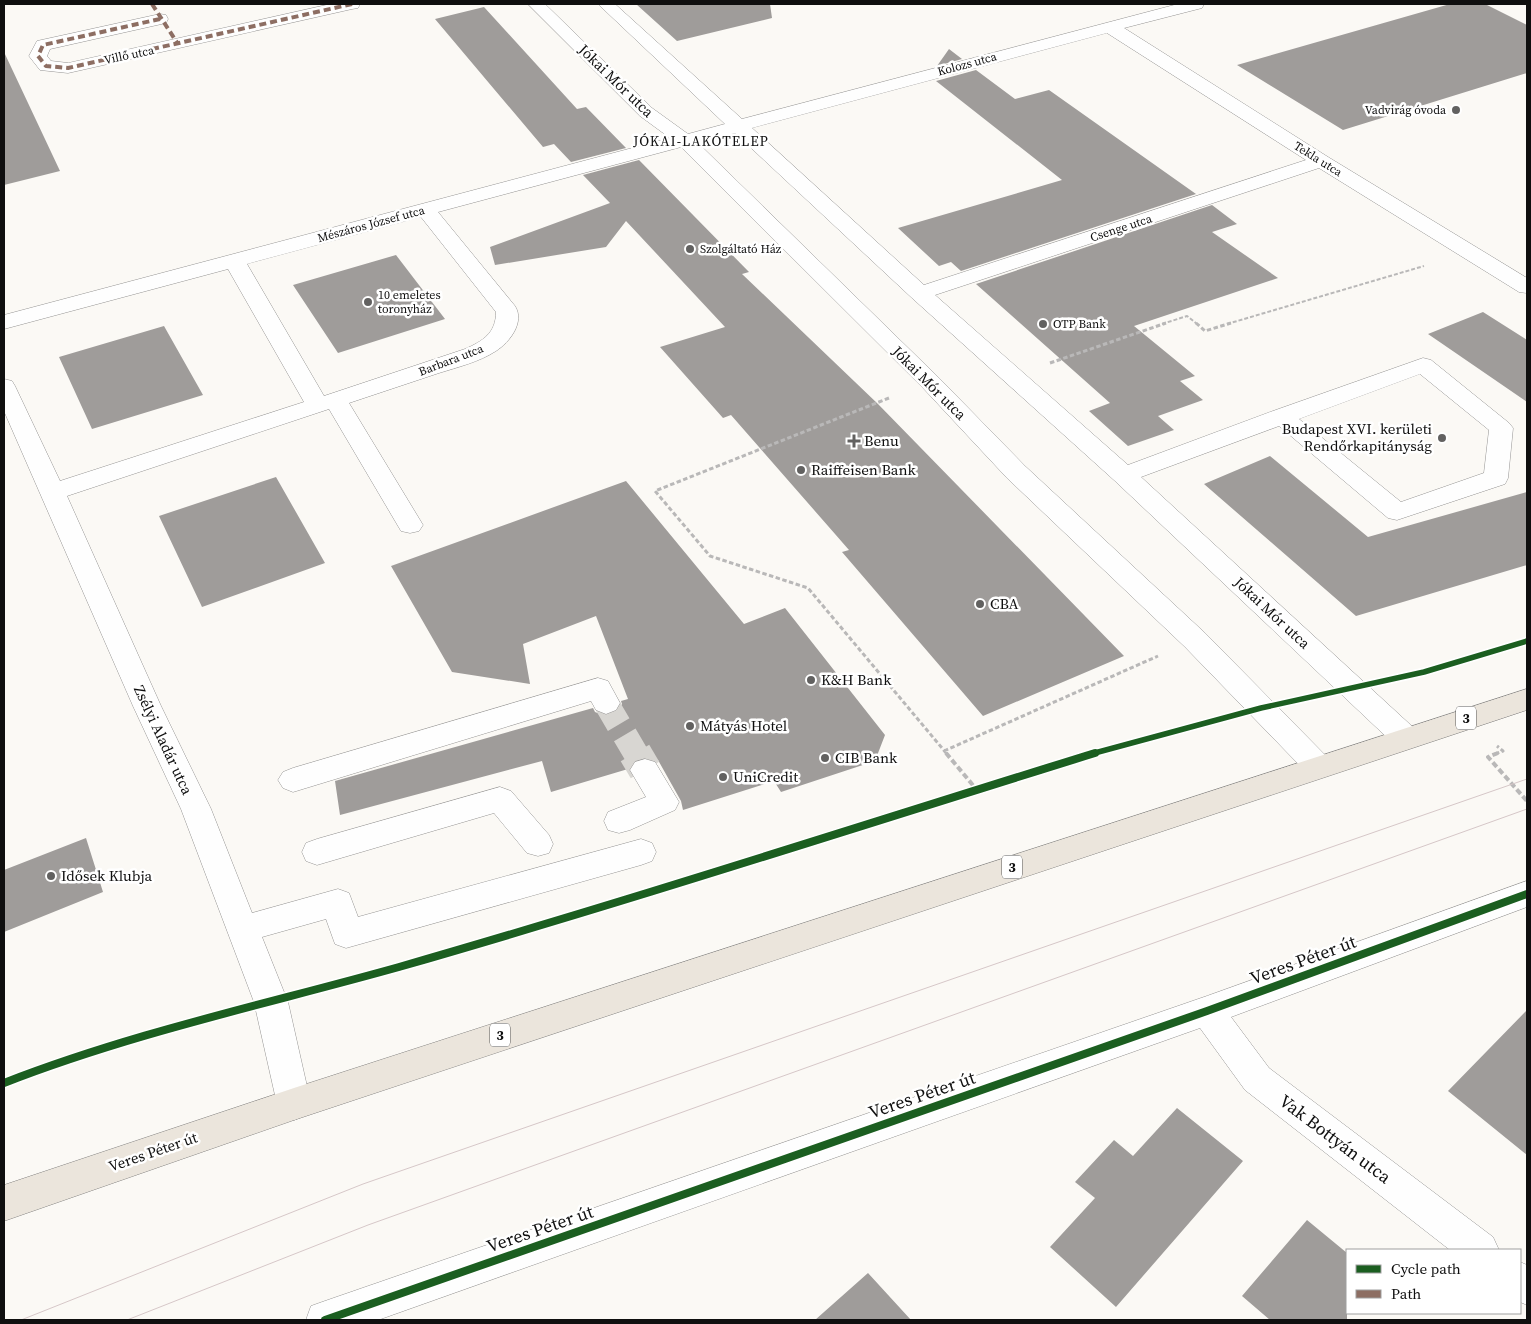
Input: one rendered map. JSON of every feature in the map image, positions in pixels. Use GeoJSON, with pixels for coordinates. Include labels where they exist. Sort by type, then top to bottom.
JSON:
{"type":"FeatureCollection","features":[{"type":"Feature","properties":{"kind":"main road","name":"Veres Péter út"},"geometry":{"type":"LineString","coordinates":[[4,1203],[294,1104],[1527,698]]}},
{"type":"Feature","properties":{"kind":"street","name":"Villő utca"},"geometry":{"type":"LineString","coordinates":[[156,11],[43,45],[38,56],[46,66],[68,68],[352,4]]}},
{"type":"Feature","properties":{"kind":"street","name":"Jókai Mór utca"},"geometry":{"type":"LineString","coordinates":[[536,4],[646,112],[686,141],[931,383],[1016,472],[1195,640],[1318,766]]}},
{"type":"Feature","properties":{"kind":"street","name":"Jókai Mór utca"},"geometry":{"type":"LineString","coordinates":[[606,4],[920,293],[1124,475],[1405,737]]}},
{"type":"Feature","properties":{"kind":"street","name":"Kolozs utca"},"geometry":{"type":"LineString","coordinates":[[739,126],[1196,4]]}},
{"type":"Feature","properties":{"kind":"street"},"geometry":{"type":"LineString","coordinates":[[156,11],[178,44]]}},
{"type":"Feature","properties":{"kind":"street","name":"Tekla utca"},"geometry":{"type":"LineString","coordinates":[[1110,27],[1321,161],[1527,287]]}},
{"type":"Feature","properties":{"kind":"street","name":"Mészáros József utca"},"geometry":{"type":"LineString","coordinates":[[4,322],[739,126]]}},
{"type":"Feature","properties":{"kind":"street","name":"Csenge utca"},"geometry":{"type":"LineString","coordinates":[[920,293],[1321,161]]}},
{"type":"Feature","properties":{"kind":"street","name":"Barbara utca"},"geometry":{"type":"LineString","coordinates":[[53,492],[327,404],[471,355],[495,342],[505,330],[508,320],[507,311],[426,210]]}},
{"type":"Feature","properties":{"kind":"street"},"geometry":{"type":"LineString","coordinates":[[234,260],[327,404],[410,525]]}},
{"type":"Feature","properties":{"kind":"street"},"geometry":{"type":"LineString","coordinates":[[1124,475],[1281,416],[1423,365],[1501,428],[1496,478],[1397,512],[1281,416]]}},
{"type":"Feature","properties":{"kind":"street","name":"Zsélyi Aladár utca"},"geometry":{"type":"LineString","coordinates":[[4,386],[53,492],[146,706],[196,809],[271,1002],[294,1104]]}},
{"type":"Feature","properties":{"kind":"street"},"geometry":{"type":"LineString","coordinates":[[293,780],[598,688],[606,703]]}},
{"type":"Feature","properties":{"kind":"street"},"geometry":{"type":"LineString","coordinates":[[619,821],[664,802],[646,770]]}},
{"type":"Feature","properties":{"kind":"street"},"geometry":{"type":"LineString","coordinates":[[317,852],[500,799],[538,844]]}},
{"type":"Feature","properties":{"kind":"street"},"geometry":{"type":"LineString","coordinates":[[244,929],[338,902],[346,934],[641,852]]}},
{"type":"Feature","properties":{"kind":"street","name":"Veres Péter út"},"geometry":{"type":"LineString","coordinates":[[328,1320],[1207,1011],[1527,894]]}},
{"type":"Feature","properties":{"kind":"street","name":"Vak Bottyán utca"},"geometry":{"type":"LineString","coordinates":[[1207,1011],[1257,1079],[1479,1249]]}},
{"type":"Feature","properties":{"kind":"path"},"geometry":{"type":"LineString","coordinates":[[1043,366],[1187,316],[1205,331],[1424,266]]}},
{"type":"Feature","properties":{"kind":"path"},"geometry":{"type":"LineString","coordinates":[[889,398],[655,491],[710,556],[808,588],[977,790]]}},
{"type":"Feature","properties":{"kind":"path"},"geometry":{"type":"LineString","coordinates":[[944,751],[1195,640]]}},
{"type":"Feature","properties":{"kind":"path"},"geometry":{"type":"LineString","coordinates":[[1497,746],[1503,752],[1488,757],[1527,801]]}},
{"type":"Feature","properties":{"kind":"path"},"geometry":{"type":"LineString","coordinates":[[968,793],[986,787]]}},
{"type":"Feature","properties":{"kind":"building"},"geometry":{"type":"Polygon","coordinates":[[[636,4],[770,4],[772,18],[677,41],[636,4]]]}},
{"type":"Feature","properties":{"kind":"building"},"geometry":{"type":"Polygon","coordinates":[[[1450,4],[1485,4],[1527,25],[1527,73],[1343,130],[1237,65],[1450,4]]]}},
{"type":"Feature","properties":{"kind":"building"},"geometry":{"type":"Polygon","coordinates":[[[484,7],[577,109],[586,107],[626,148],[571,162],[554,144],[543,147],[435,19],[484,7]]]}},
{"type":"Feature","properties":{"kind":"building"},"geometry":{"type":"Polygon","coordinates":[[[949,49],[962,59],[937,66],[949,49]]]}},
{"type":"Feature","properties":{"kind":"building"},"geometry":{"type":"Polygon","coordinates":[[[4,52],[60,171],[4,185],[4,52]]]}},
{"type":"Feature","properties":{"kind":"building"},"geometry":{"type":"Polygon","coordinates":[[[976,70],[1015,99],[1049,90],[1196,194],[961,271],[951,262],[939,266],[898,228],[1062,180],[936,81],[976,70]]]}},
{"type":"Feature","properties":{"kind":"building"},"geometry":{"type":"Polygon","coordinates":[[[639,160],[749,272],[742,274],[878,404],[1124,656],[983,716],[842,552],[849,550],[731,415],[723,418],[660,347],[725,327],[626,221],[606,247],[495,265],[490,247],[610,203],[583,175],[639,160]]]}},
{"type":"Feature","properties":{"kind":"building"},"geometry":{"type":"Polygon","coordinates":[[[1212,205],[1237,224],[1212,232],[1278,278],[1134,326],[1195,376],[1180,381],[1203,400],[1158,416],[1174,430],[1128,446],[1089,411],[1110,403],[976,284],[1212,205]]]}},
{"type":"Feature","properties":{"kind":"building","name":"10 emeletes toronyház"},"geometry":{"type":"Polygon","coordinates":[[[396,255],[445,319],[338,353],[293,285],[396,255]]]}},
{"type":"Feature","properties":{"kind":"building"},"geometry":{"type":"Polygon","coordinates":[[[1483,312],[1527,340],[1527,402],[1428,334],[1483,312]]]}},
{"type":"Feature","properties":{"kind":"building"},"geometry":{"type":"Polygon","coordinates":[[[164,326],[203,395],[92,429],[59,357],[164,326]]]}},
{"type":"Feature","properties":{"kind":"building"},"geometry":{"type":"Polygon","coordinates":[[[1270,456],[1368,537],[1527,492],[1527,565],[1356,616],[1204,484],[1270,456]]]}},
{"type":"Feature","properties":{"kind":"building"},"geometry":{"type":"Polygon","coordinates":[[[276,477],[325,563],[202,607],[159,516],[276,477]]]}},
{"type":"Feature","properties":{"kind":"building"},"geometry":{"type":"Polygon","coordinates":[[[626,481],[744,624],[785,608],[885,735],[875,761],[781,792],[774,781],[683,810],[681,801],[658,760],[644,757],[634,760],[628,769],[551,792],[542,761],[340,815],[335,781],[593,708],[595,712],[605,716],[618,711],[622,704],[621,701],[628,699],[596,616],[523,644],[530,684],[452,672],[391,566],[626,481]]]}},
{"type":"Feature","properties":{"kind":"building","name":"Idősek Klubja"},"geometry":{"type":"Polygon","coordinates":[[[86,838],[103,892],[4,932],[4,870],[86,838]]]}},
{"type":"Feature","properties":{"kind":"building"},"geometry":{"type":"Polygon","coordinates":[[[1527,1010],[1527,1155],[1448,1091],[1527,1010]]]}},
{"type":"Feature","properties":{"kind":"building"},"geometry":{"type":"Polygon","coordinates":[[[1177,1108],[1243,1161],[1116,1307],[1050,1247],[1095,1198],[1075,1182],[1114,1140],[1133,1156],[1177,1108]]]}},
{"type":"Feature","properties":{"kind":"building"},"geometry":{"type":"Polygon","coordinates":[[[1307,1220],[1346,1252],[1347,1320],[1270,1320],[1242,1296],[1307,1220]]]}},
{"type":"Feature","properties":{"kind":"building"},"geometry":{"type":"Polygon","coordinates":[[[868,1273],[911,1320],[815,1320],[868,1273]]]}},
{"type":"Feature","properties":{"kind":"tunnel"},"geometry":{"type":"LineString","coordinates":[[606,703],[636,754]]}},
{"type":"Feature","properties":{"kind":"tunnel"},"geometry":{"type":"LineString","coordinates":[[635,753],[645,770]]}},
{"type":"Feature","properties":{"kind":"tram line"},"geometry":{"type":"LineString","coordinates":[[21,1320],[363,1184],[1527,779]]}},
{"type":"Feature","properties":{"kind":"tram line"},"geometry":{"type":"LineString","coordinates":[[127,1320],[368,1225],[1527,809]]}},
{"type":"Feature","properties":{"kind":"marked path"},"geometry":{"type":"LineString","coordinates":[[152,4],[178,44]]}},
{"type":"Feature","properties":{"kind":"marked path"},"geometry":{"type":"LineString","coordinates":[[160,19],[43,45],[38,56],[46,66],[68,68],[352,4]]}},
{"type":"Feature","properties":{"kind":"cycle path"},"geometry":{"type":"LineString","coordinates":[[4,1083],[37,1070],[189,1022],[398,967],[663,888],[1117,746],[1261,708],[1424,672],[1527,641]]}},
{"type":"Feature","properties":{"kind":"cycle path"},"geometry":{"type":"LineString","coordinates":[[325,1320],[1207,1011],[1527,894]]}},
{"type":"Feature","properties":{"kind":"place","name":"Vadvirág óvoda"},"geometry":{"type":"Point","coordinates":[1456,110]}},
{"type":"Feature","properties":{"kind":"place","name":"Szolgáltató Ház"},"geometry":{"type":"Point","coordinates":[690,249]}},
{"type":"Feature","properties":{"kind":"place","name":"10 emeletes toronyház"},"geometry":{"type":"Point","coordinates":[368,302]}},
{"type":"Feature","properties":{"kind":"place","name":"OTP Bank"},"geometry":{"type":"Point","coordinates":[1043,324]}},
{"type":"Feature","properties":{"kind":"place","name":"Budapest XVI. kerületi Rendőrkapitányság"},"geometry":{"type":"Point","coordinates":[1442,438]}},
{"type":"Feature","properties":{"kind":"place","name":"Benu"},"geometry":{"type":"Point","coordinates":[854,441]}},
{"type":"Feature","properties":{"kind":"place","name":"Raiffeisen Bank"},"geometry":{"type":"Point","coordinates":[801,470]}},
{"type":"Feature","properties":{"kind":"place","name":"CBA"},"geometry":{"type":"Point","coordinates":[980,604]}},
{"type":"Feature","properties":{"kind":"place","name":"K&H Bank"},"geometry":{"type":"Point","coordinates":[811,680]}},
{"type":"Feature","properties":{"kind":"place","name":"Mátyás Hotel"},"geometry":{"type":"Point","coordinates":[690,726]}},
{"type":"Feature","properties":{"kind":"place","name":"CIB Bank"},"geometry":{"type":"Point","coordinates":[825,758]}},
{"type":"Feature","properties":{"kind":"place","name":"UniCredit"},"geometry":{"type":"Point","coordinates":[723,777]}},
{"type":"Feature","properties":{"kind":"place","name":"Idősek Klubja"},"geometry":{"type":"Point","coordinates":[51,876]}},
{"type":"Feature","properties":{"kind":"district","name":"JÓKAI-LAKÓTELEP"},"geometry":{"type":"Point","coordinates":[701,141]}}]}
